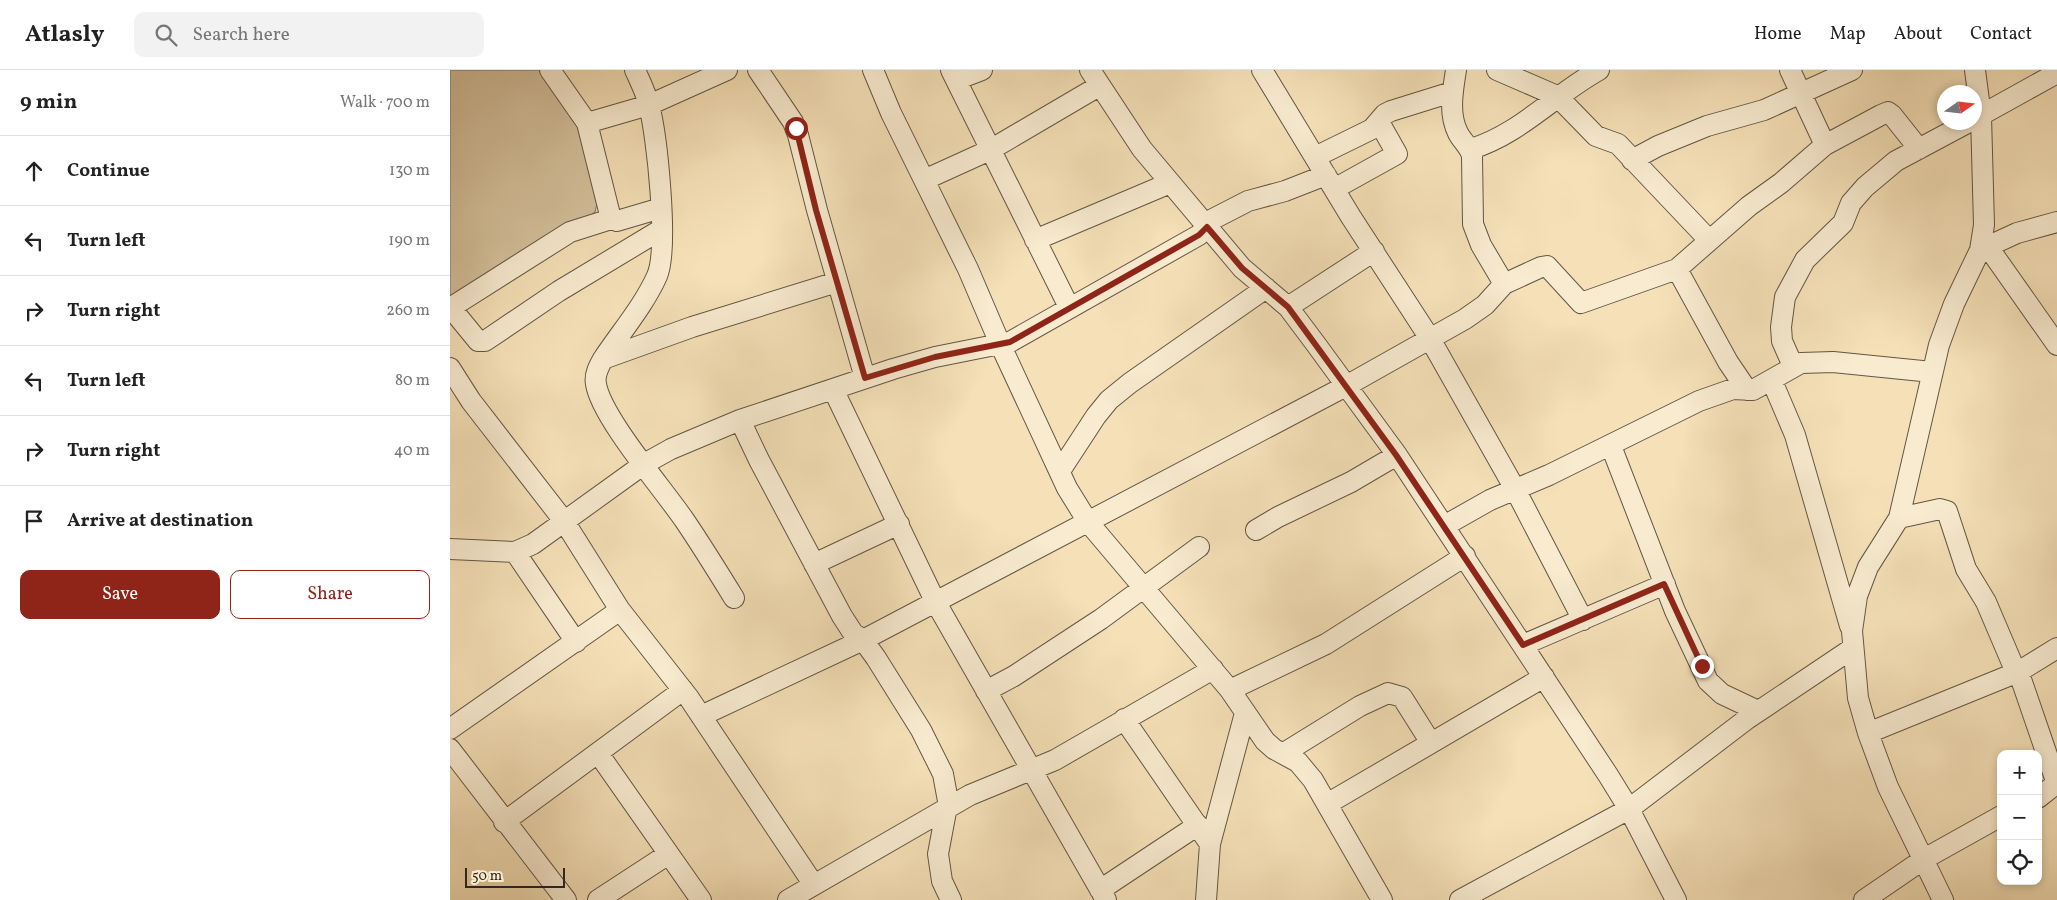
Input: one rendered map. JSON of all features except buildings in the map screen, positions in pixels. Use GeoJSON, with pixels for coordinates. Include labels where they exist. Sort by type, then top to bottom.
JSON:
{"type":"FeatureCollection","features":[{"type":"Feature","properties":{"kind":"street"},"geometry":{"type":"LineString","coordinates":[[550,70],[587,122],[611,219]]}},
{"type":"Feature","properties":{"kind":"street"},"geometry":{"type":"LineString","coordinates":[[635,70],[649,105],[661,208],[661,260],[657,274],[597,370],[596,384],[605,407],[685,521],[734,598]]}},
{"type":"Feature","properties":{"kind":"street"},"geometry":{"type":"LineString","coordinates":[[587,122],[649,105],[727,70]]}},
{"type":"Feature","properties":{"kind":"street"},"geometry":{"type":"LineString","coordinates":[[758,70],[796,128],[865,378]]}},
{"type":"Feature","properties":{"kind":"street"},"geometry":{"type":"LineString","coordinates":[[873,70],[891,113],[968,269],[1001,346],[1060,471],[1088,522],[1213,669],[1230,690],[1244,714],[1265,740],[1274,749],[1298,762],[1313,780],[1382,900]]}},
{"type":"Feature","properties":{"kind":"street"},"geometry":{"type":"LineString","coordinates":[[982,70],[954,75],[1069,308]]}},
{"type":"Feature","properties":{"kind":"street"},"geometry":{"type":"LineString","coordinates":[[1262,70],[1330,182],[1429,337],[1515,489],[1583,620]]}},
{"type":"Feature","properties":{"kind":"street"},"geometry":{"type":"LineString","coordinates":[[1456,70],[1451,108],[1456,129],[1470,149],[1474,168],[1473,224],[1481,245],[1504,284]]}},
{"type":"Feature","properties":{"kind":"street"},"geometry":{"type":"LineString","coordinates":[[1497,70],[1558,96],[1596,136],[1618,144],[1709,240]]}},
{"type":"Feature","properties":{"kind":"street"},"geometry":{"type":"LineString","coordinates":[[1470,149],[1512,132],[1558,96],[1599,70]]}},
{"type":"Feature","properties":{"kind":"street"},"geometry":{"type":"LineString","coordinates":[[1790,70],[1825,144]]}},
{"type":"Feature","properties":{"kind":"street"},"geometry":{"type":"LineString","coordinates":[[1632,160],[1658,146],[1707,126],[1744,117],[1802,94],[1852,70]]}},
{"type":"Feature","properties":{"kind":"street"},"geometry":{"type":"LineString","coordinates":[[1975,70],[1975,85]]}},
{"type":"Feature","properties":{"kind":"street"},"geometry":{"type":"LineString","coordinates":[[1982,115],[2050,74]]}},
{"type":"Feature","properties":{"kind":"street"},"geometry":{"type":"LineString","coordinates":[[924,180],[990,150],[1095,78],[1142,149],[1207,227],[1242,268],[1288,307],[1396,455],[1465,556],[1629,809],[1676,900]]}},
{"type":"Feature","properties":{"kind":"street"},"geometry":{"type":"LineString","coordinates":[[1315,157],[1372,129],[1385,114],[1391,111],[1452,92]]}},
{"type":"Feature","properties":{"kind":"street"},"geometry":{"type":"LineString","coordinates":[[701,716],[863,640],[1230,445],[1346,386],[1429,337],[1465,319],[1485,305],[1504,284],[1547,266],[1581,303],[1677,269],[1709,240],[1825,144],[1888,112],[1904,127],[1919,149]]}},
{"type":"Feature","properties":{"kind":"street"},"geometry":{"type":"LineString","coordinates":[[452,547],[515,552],[533,544],[644,464],[671,449],[740,420],[865,378],[935,357],[1001,346],[1199,235],[1222,214],[1248,201],[1330,182],[1397,154],[1379,122]]}},
{"type":"Feature","properties":{"kind":"street"},"geometry":{"type":"LineString","coordinates":[[1793,366],[1782,341],[1781,327],[1785,297],[1805,260],[1843,223],[1851,203],[1865,186],[1896,161],[1954,130]]}},
{"type":"Feature","properties":{"kind":"street"},"geometry":{"type":"LineString","coordinates":[[1943,900],[1888,787],[1868,733],[1858,698],[1853,639],[1857,596],[1868,567],[1899,518],[1932,372],[1954,304],[1984,248],[1984,225],[1976,130]]}},
{"type":"Feature","properties":{"kind":"street"},"geometry":{"type":"LineString","coordinates":[[1035,240],[1170,183]]}},
{"type":"Feature","properties":{"kind":"street"},"geometry":{"type":"LineString","coordinates":[[661,208],[617,221],[611,219],[570,232],[450,308],[473,337],[478,341],[485,341],[559,291],[662,229]]}},
{"type":"Feature","properties":{"kind":"street"},"geometry":{"type":"LineString","coordinates":[[1984,248],[2017,233],[2057,222]]}},
{"type":"Feature","properties":{"kind":"street"},"geometry":{"type":"LineString","coordinates":[[1984,248],[2057,345]]}},
{"type":"Feature","properties":{"kind":"street"},"geometry":{"type":"LineString","coordinates":[[1288,307],[1374,251]]}},
{"type":"Feature","properties":{"kind":"street"},"geometry":{"type":"LineString","coordinates":[[1677,269],[1728,362],[1747,390]]}},
{"type":"Feature","properties":{"kind":"street"},"geometry":{"type":"LineString","coordinates":[[603,359],[692,327],[837,282]]}},
{"type":"Feature","properties":{"kind":"street"},"geometry":{"type":"LineString","coordinates":[[1060,471],[1096,416],[1109,400],[1130,383],[1266,288]]}},
{"type":"Feature","properties":{"kind":"street"},"geometry":{"type":"LineString","coordinates":[[1444,526],[1515,489],[1612,446],[1720,392],[1733,389],[1753,390],[1772,381],[1793,366],[1811,361],[1932,372]]}},
{"type":"Feature","properties":{"kind":"street"},"geometry":{"type":"LineString","coordinates":[[450,368],[477,409],[564,521],[620,610],[683,690],[814,885]]}},
{"type":"Feature","properties":{"kind":"street"},"geometry":{"type":"LineString","coordinates":[[1772,381],[1795,435],[1853,639]]}},
{"type":"Feature","properties":{"kind":"street"},"geometry":{"type":"LineString","coordinates":[[833,389],[936,601],[1103,895],[1198,825]]}},
{"type":"Feature","properties":{"kind":"street"},"geometry":{"type":"LineString","coordinates":[[740,420],[759,460],[842,616],[853,633],[863,640],[921,730],[943,774],[948,801],[938,854],[942,881],[950,900]]}},
{"type":"Feature","properties":{"kind":"street"},"geometry":{"type":"LineString","coordinates":[[1612,446],[1664,584],[1708,680],[1722,694],[1758,711]]}},
{"type":"Feature","properties":{"kind":"street"},"geometry":{"type":"LineString","coordinates":[[1256,530],[1278,517],[1351,482],[1396,455]]}},
{"type":"Feature","properties":{"kind":"street"},"geometry":{"type":"LineString","coordinates":[[1899,518],[1940,509],[1947,511],[1966,569],[1986,602],[2005,648],[2018,672],[2057,784],[2042,795]]}},
{"type":"Feature","properties":{"kind":"street"},"geometry":{"type":"LineString","coordinates":[[814,564],[898,524]]}},
{"type":"Feature","properties":{"kind":"street"},"geometry":{"type":"LineString","coordinates":[[986,691],[1053,651],[1145,588],[1199,547]]}},
{"type":"Feature","properties":{"kind":"street"},"geometry":{"type":"LineString","coordinates":[[515,552],[576,642]]}},
{"type":"Feature","properties":{"kind":"street"},"geometry":{"type":"LineString","coordinates":[[1230,690],[1326,644],[1465,556]]}},
{"type":"Feature","properties":{"kind":"street"},"geometry":{"type":"LineString","coordinates":[[1523,645],[1664,584]]}},
{"type":"Feature","properties":{"kind":"street"},"geometry":{"type":"LineString","coordinates":[[450,729],[620,610]]}},
{"type":"Feature","properties":{"kind":"street"},"geometry":{"type":"LineString","coordinates":[[1460,900],[1629,809],[1853,639]]}},
{"type":"Feature","properties":{"kind":"street"},"geometry":{"type":"LineString","coordinates":[[1868,733],[2018,672],[2057,648]]}},
{"type":"Feature","properties":{"kind":"street"},"geometry":{"type":"LineString","coordinates":[[788,900],[985,789],[1055,760],[1213,669]]}},
{"type":"Feature","properties":{"kind":"street"},"geometry":{"type":"LineString","coordinates":[[1327,804],[1544,677]]}},
{"type":"Feature","properties":{"kind":"street"},"geometry":{"type":"LineString","coordinates":[[504,822],[683,690]]}},
{"type":"Feature","properties":{"kind":"street"},"geometry":{"type":"LineString","coordinates":[[1284,754],[1360,706],[1388,693],[1402,697],[1431,743]]}},
{"type":"Feature","properties":{"kind":"street"},"geometry":{"type":"LineString","coordinates":[[1206,900],[1210,844],[1244,714]]}},
{"type":"Feature","properties":{"kind":"street"},"geometry":{"type":"LineString","coordinates":[[1124,719],[1210,844]]}},
{"type":"Feature","properties":{"kind":"street"},"geometry":{"type":"LineString","coordinates":[[450,749],[504,822],[566,900]]}},
{"type":"Feature","properties":{"kind":"street"},"geometry":{"type":"LineString","coordinates":[[598,753],[667,855],[701,900]]}},
{"type":"Feature","properties":{"kind":"street"},"geometry":{"type":"LineString","coordinates":[[1868,899],[1924,860],[1997,818]]}},
{"type":"Feature","properties":{"kind":"street"},"geometry":{"type":"LineString","coordinates":[[598,900],[667,855]]}},
{"type":"Feature","properties":{"kind":"shaded area"},"geometry":{"type":"Polygon","coordinates":[[[450,70],[543,70],[583,131],[599,195],[595,212],[577,225],[450,301],[450,70]]]}},
{"type":"Feature","properties":{"kind":"route"},"geometry":{"type":"LineString","coordinates":[[796,128],[816,210],[865,378],[935,357],[1001,346],[1199,235],[1207,227],[1242,268],[1288,307],[1396,455],[1523,645],[1664,584],[1702,666]]}}]}
